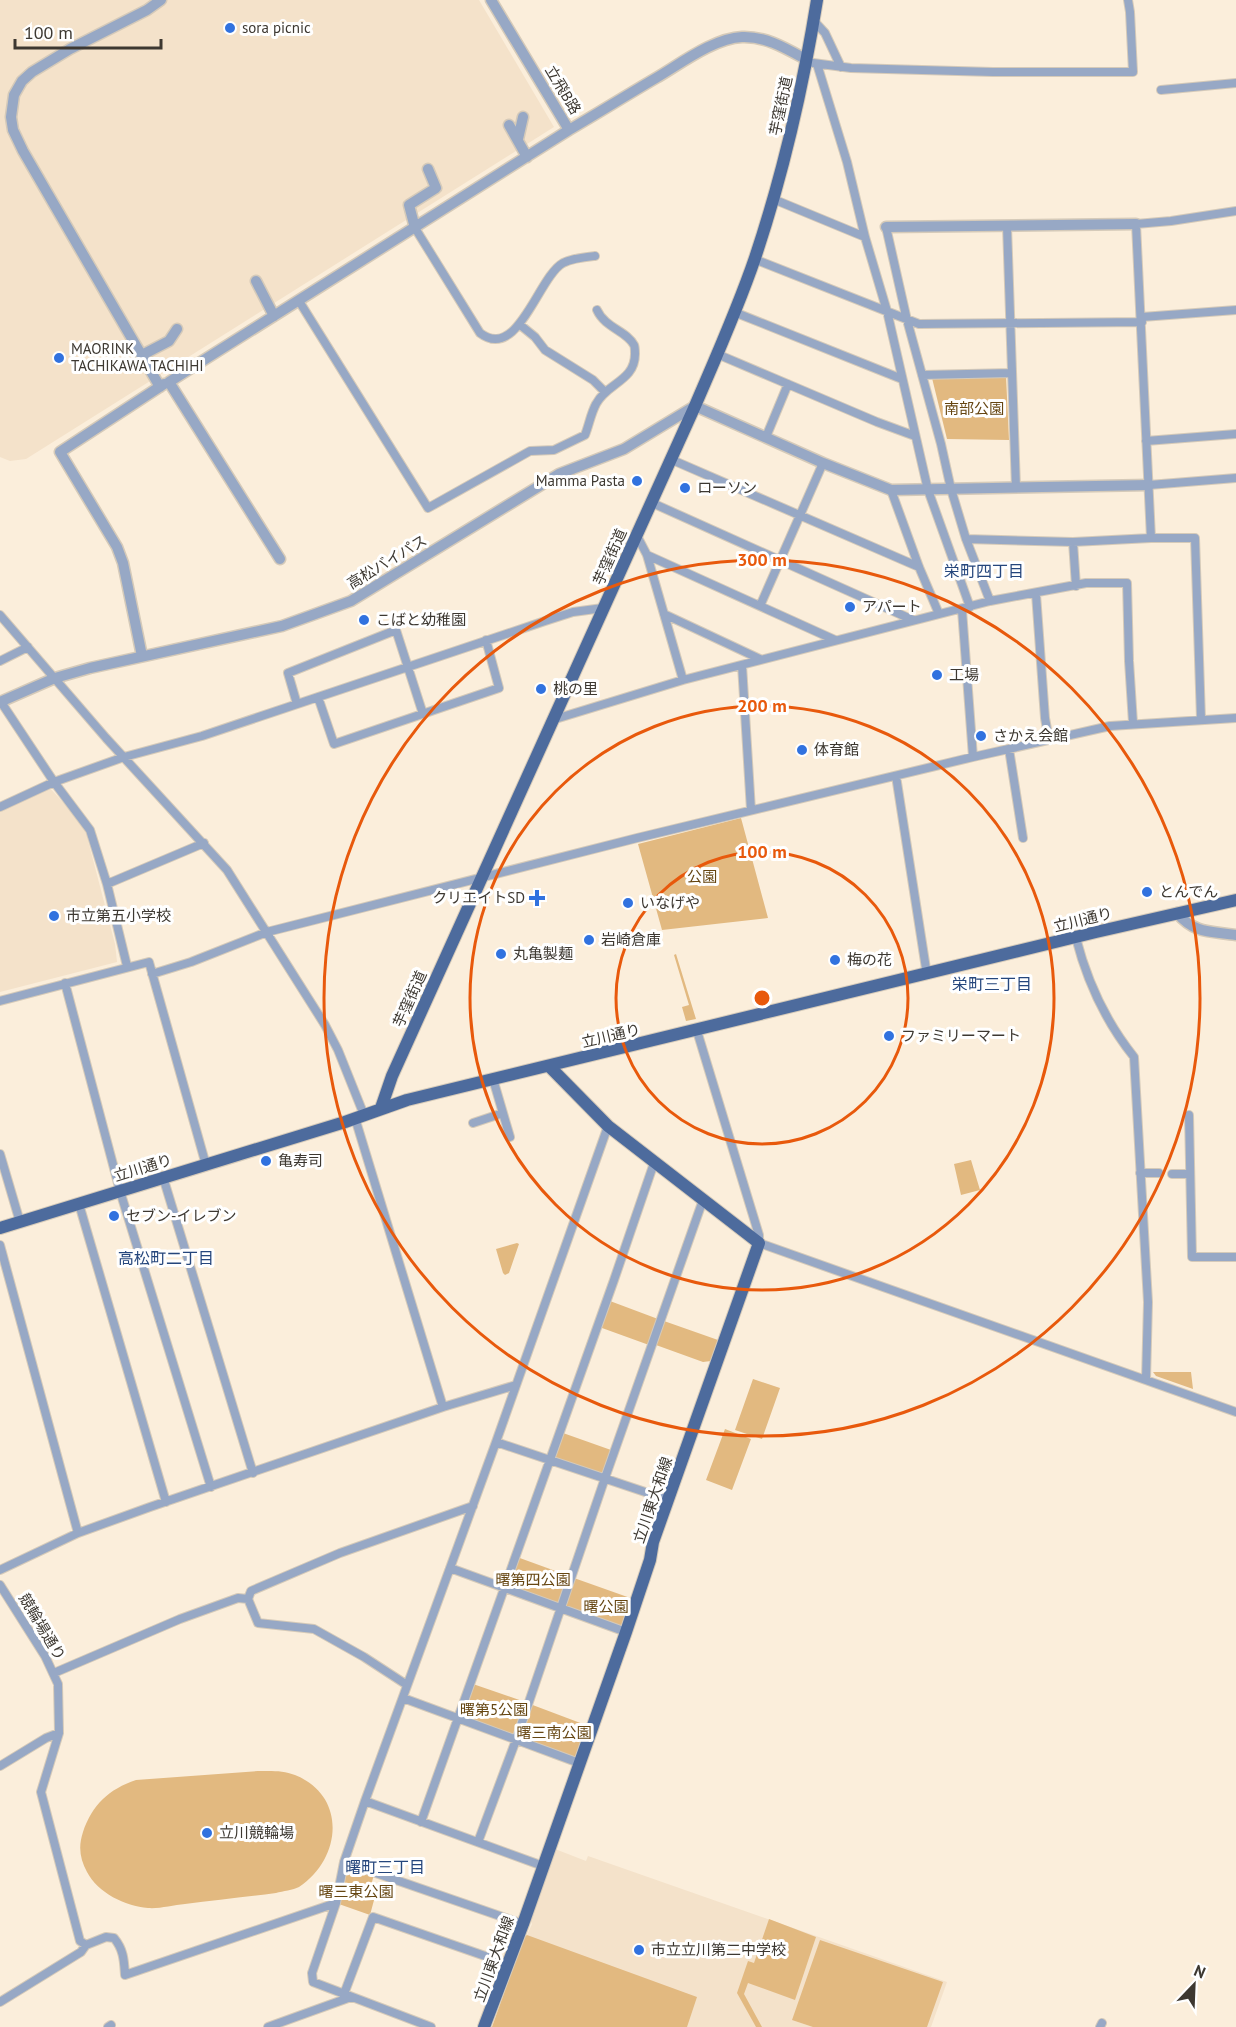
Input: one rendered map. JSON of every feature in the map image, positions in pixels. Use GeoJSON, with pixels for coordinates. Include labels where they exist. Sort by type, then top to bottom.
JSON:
{"type":"FeatureCollection","features":[{"type":"Feature","properties":{"kind":"main road","name":"芋窪街道"},"geometry":{"type":"LineString","coordinates":[[381,1108],[389,1084],[695,406],[734,312],[773,199],[812,62],[813,20],[817,0]]}},
{"type":"Feature","properties":{"kind":"main road","name":"立川通り"},"geometry":{"type":"LineString","coordinates":[[0,1228],[359,1117],[381,1108],[492,1079],[1236,900]]}},
{"type":"Feature","properties":{"kind":"main road"},"geometry":{"type":"LineString","coordinates":[[549,1066],[608,1126],[759,1243]]}},
{"type":"Feature","properties":{"kind":"main road","name":"立川東大和線"},"geometry":{"type":"LineString","coordinates":[[484,2027],[523,1924],[626,1632],[650,1560],[653,1542],[759,1243]]}},
{"type":"Feature","properties":{"kind":"street"},"geometry":{"type":"LineString","coordinates":[[161,0],[147,10],[70,49],[32,72],[22,81],[14,94],[13,130],[142,355],[165,384],[280,559]]}},
{"type":"Feature","properties":{"kind":"street","name":"立飛B路"},"geometry":{"type":"LineString","coordinates":[[491,0],[569,130],[696,54],[728,39],[755,38],[779,45],[812,62]]}},
{"type":"Feature","properties":{"kind":"street"},"geometry":{"type":"LineString","coordinates":[[973,757],[966,608],[928,490],[886,311],[847,162],[812,62],[842,67],[993,72],[1133,72],[1128,0]]}},
{"type":"Feature","properties":{"kind":"street"},"geometry":{"type":"LineString","coordinates":[[813,20],[825,33],[842,67]]}},
{"type":"Feature","properties":{"kind":"street"},"geometry":{"type":"LineString","coordinates":[[1161,90],[1236,83]]}},
{"type":"Feature","properties":{"kind":"street"},"geometry":{"type":"LineString","coordinates":[[518,140],[524,117]]}},
{"type":"Feature","properties":{"kind":"street"},"geometry":{"type":"LineString","coordinates":[[509,125],[527,157]]}},
{"type":"Feature","properties":{"kind":"street"},"geometry":{"type":"LineString","coordinates":[[142,656],[123,563],[117,547],[60,452],[569,130]]}},
{"type":"Feature","properties":{"kind":"street"},"geometry":{"type":"LineString","coordinates":[[428,169],[436,188],[409,205],[415,228],[480,333],[486,337],[497,339],[509,336],[554,272],[563,263],[596,256]]}},
{"type":"Feature","properties":{"kind":"street"},"geometry":{"type":"LineString","coordinates":[[773,199],[865,237]]}},
{"type":"Feature","properties":{"kind":"street"},"geometry":{"type":"LineString","coordinates":[[990,601],[966,539],[951,489],[907,320],[886,226],[1136,224],[1236,211]]}},
{"type":"Feature","properties":{"kind":"street"},"geometry":{"type":"LineString","coordinates":[[1136,224],[1151,538]]}},
{"type":"Feature","properties":{"kind":"street"},"geometry":{"type":"LineString","coordinates":[[1007,226],[1016,488]]}},
{"type":"Feature","properties":{"kind":"street"},"geometry":{"type":"LineString","coordinates":[[754,259],[919,324],[1142,320],[1236,310]]}},
{"type":"Feature","properties":{"kind":"street"},"geometry":{"type":"LineString","coordinates":[[255,281],[274,316]]}},
{"type":"Feature","properties":{"kind":"street"},"geometry":{"type":"LineString","coordinates":[[299,301],[428,508],[530,451],[554,450],[585,435],[597,402],[605,392],[632,371],[635,358],[635,346],[600,317],[597,310]]}},
{"type":"Feature","properties":{"kind":"street"},"geometry":{"type":"LineString","coordinates":[[734,312],[902,379]]}},
{"type":"Feature","properties":{"kind":"street"},"geometry":{"type":"LineString","coordinates":[[519,324],[535,337],[545,350],[593,380],[605,392]]}},
{"type":"Feature","properties":{"kind":"street"},"geometry":{"type":"LineString","coordinates":[[142,355],[169,340],[177,329]]}},
{"type":"Feature","properties":{"kind":"street"},"geometry":{"type":"LineString","coordinates":[[717,354],[915,436]]}},
{"type":"Feature","properties":{"kind":"street"},"geometry":{"type":"LineString","coordinates":[[922,375],[1012,373]]}},
{"type":"Feature","properties":{"kind":"street"},"geometry":{"type":"LineString","coordinates":[[766,437],[788,384]]}},
{"type":"Feature","properties":{"kind":"street"},"geometry":{"type":"LineString","coordinates":[[695,406],[823,463],[891,490],[1149,485],[1236,478]]}},
{"type":"Feature","properties":{"kind":"street","name":"高松バイパス"},"geometry":{"type":"LineString","coordinates":[[1,702],[55,678],[142,656],[282,626],[351,601],[558,474],[624,449],[695,406]]}},
{"type":"Feature","properties":{"kind":"street"},"geometry":{"type":"LineString","coordinates":[[1146,441],[1236,434]]}},
{"type":"Feature","properties":{"kind":"street"},"geometry":{"type":"LineString","coordinates":[[670,459],[919,567]]}},
{"type":"Feature","properties":{"kind":"street"},"geometry":{"type":"LineString","coordinates":[[760,606],[823,463]]}},
{"type":"Feature","properties":{"kind":"street"},"geometry":{"type":"LineString","coordinates":[[891,490],[939,614]]}},
{"type":"Feature","properties":{"kind":"street"},"geometry":{"type":"LineString","coordinates":[[650,502],[913,620]]}},
{"type":"Feature","properties":{"kind":"street"},"geometry":{"type":"LineString","coordinates":[[636,534],[647,555],[683,680]]}},
{"type":"Feature","properties":{"kind":"street"},"geometry":{"type":"LineString","coordinates":[[966,539],[1073,542],[1195,538],[1201,719]]}},
{"type":"Feature","properties":{"kind":"street"},"geometry":{"type":"LineString","coordinates":[[1073,542],[1076,585]]}},
{"type":"Feature","properties":{"kind":"street"},"geometry":{"type":"LineString","coordinates":[[647,555],[835,640]]}},
{"type":"Feature","properties":{"kind":"street"},"geometry":{"type":"LineString","coordinates":[[552,720],[683,680],[990,601],[1076,585],[1127,583],[1133,723]]}},
{"type":"Feature","properties":{"kind":"street"},"geometry":{"type":"LineString","coordinates":[[1036,594],[1048,740]]}},
{"type":"Feature","properties":{"kind":"street"},"geometry":{"type":"LineString","coordinates":[[0,807],[54,782],[124,757],[202,736],[573,612],[603,608]]}},
{"type":"Feature","properties":{"kind":"street"},"geometry":{"type":"LineString","coordinates":[[664,614],[760,660]]}},
{"type":"Feature","properties":{"kind":"street"},"geometry":{"type":"LineString","coordinates":[[0,615],[227,870],[338,1050],[442,1407]]}},
{"type":"Feature","properties":{"kind":"street"},"geometry":{"type":"LineString","coordinates":[[297,704],[288,673],[396,630],[423,714]]}},
{"type":"Feature","properties":{"kind":"street"},"geometry":{"type":"LineString","coordinates":[[318,697],[334,744],[423,714],[499,688],[486,640]]}},
{"type":"Feature","properties":{"kind":"street"},"geometry":{"type":"LineString","coordinates":[[0,661],[28,647]]}},
{"type":"Feature","properties":{"kind":"street"},"geometry":{"type":"LineString","coordinates":[[742,665],[751,810]]}},
{"type":"Feature","properties":{"kind":"street"},"geometry":{"type":"LineString","coordinates":[[1,702],[54,782],[90,830],[107,884],[127,966]]}},
{"type":"Feature","properties":{"kind":"street"},"geometry":{"type":"LineString","coordinates":[[152,974],[191,962],[267,932],[751,810],[1009,748],[1110,726],[1236,718]]}},
{"type":"Feature","properties":{"kind":"street"},"geometry":{"type":"LineString","coordinates":[[1009,748],[1023,838]]}},
{"type":"Feature","properties":{"kind":"street"},"geometry":{"type":"LineString","coordinates":[[896,776],[927,975]]}},
{"type":"Feature","properties":{"kind":"street"},"geometry":{"type":"LineString","coordinates":[[107,884],[204,843]]}},
{"type":"Feature","properties":{"kind":"street"},"geometry":{"type":"LineString","coordinates":[[1177,913],[1186,923],[1196,929],[1236,935]]}},
{"type":"Feature","properties":{"kind":"street"},"geometry":{"type":"LineString","coordinates":[[1076,938],[1082,962],[1098,999],[1116,1035],[1134,1057],[1148,1302],[1146,1380]]}},
{"type":"Feature","properties":{"kind":"street"},"geometry":{"type":"LineString","coordinates":[[0,1001],[149,962],[206,1165]]}},
{"type":"Feature","properties":{"kind":"street"},"geometry":{"type":"LineString","coordinates":[[65,983],[120,1191],[211,1487]]}},
{"type":"Feature","properties":{"kind":"street"},"geometry":{"type":"LineString","coordinates":[[697,1031],[759,1235],[759,1243],[1236,1412]]}},
{"type":"Feature","properties":{"kind":"street"},"geometry":{"type":"LineString","coordinates":[[492,1079],[510,1137]]}},
{"type":"Feature","properties":{"kind":"street"},"geometry":{"type":"LineString","coordinates":[[473,1123],[503,1113]]}},
{"type":"Feature","properties":{"kind":"street"},"geometry":{"type":"LineString","coordinates":[[1189,1115],[1192,1257],[1236,1257]]}},
{"type":"Feature","properties":{"kind":"street"},"geometry":{"type":"LineString","coordinates":[[430,2027],[313,1982],[312,1973],[336,1903],[344,1862],[608,1126]]}},
{"type":"Feature","properties":{"kind":"street"},"geometry":{"type":"LineString","coordinates":[[0,1154],[20,1222]]}},
{"type":"Feature","properties":{"kind":"street"},"geometry":{"type":"LineString","coordinates":[[422,1822],[654,1163]]}},
{"type":"Feature","properties":{"kind":"street"},"geometry":{"type":"LineString","coordinates":[[1140,1173],[1159,1173]]}},
{"type":"Feature","properties":{"kind":"street"},"geometry":{"type":"LineString","coordinates":[[1172,1174],[1190,1174]]}},
{"type":"Feature","properties":{"kind":"street"},"geometry":{"type":"LineString","coordinates":[[162,1177],[253,1473]]}},
{"type":"Feature","properties":{"kind":"street"},"geometry":{"type":"LineString","coordinates":[[478,1842],[562,1609],[703,1200]]}},
{"type":"Feature","properties":{"kind":"street"},"geometry":{"type":"LineString","coordinates":[[79,1204],[166,1502]]}},
{"type":"Feature","properties":{"kind":"street"},"geometry":{"type":"LineString","coordinates":[[0,1245],[78,1533]]}},
{"type":"Feature","properties":{"kind":"street"},"geometry":{"type":"LineString","coordinates":[[0,1570],[78,1533],[442,1407],[516,1385]]}},
{"type":"Feature","properties":{"kind":"street"},"geometry":{"type":"LineString","coordinates":[[496,1442],[669,1500]]}},
{"type":"Feature","properties":{"kind":"street"},"geometry":{"type":"LineString","coordinates":[[407,1685],[364,1657],[314,1629],[258,1623],[248,1599],[251,1591],[290,1573],[473,1506]]}},
{"type":"Feature","properties":{"kind":"street"},"geometry":{"type":"LineString","coordinates":[[448,1572],[505,1588],[626,1632]]}},
{"type":"Feature","properties":{"kind":"street","name":"競輪場通り"},"geometry":{"type":"LineString","coordinates":[[0,1585],[54,1673],[58,1684],[59,1733],[41,1792],[80,1941],[86,1946]]}},
{"type":"Feature","properties":{"kind":"street"},"geometry":{"type":"LineString","coordinates":[[54,1673],[180,1619],[238,1598],[248,1599]]}},
{"type":"Feature","properties":{"kind":"street"},"geometry":{"type":"LineString","coordinates":[[403,1698],[579,1763]]}},
{"type":"Feature","properties":{"kind":"street"},"geometry":{"type":"LineString","coordinates":[[0,1766],[46,1738],[59,1733]]}},
{"type":"Feature","properties":{"kind":"street"},"geometry":{"type":"LineString","coordinates":[[365,1802],[543,1866]]}},
{"type":"Feature","properties":{"kind":"street"},"geometry":{"type":"LineString","coordinates":[[344,1862],[523,1924]]}},
{"type":"Feature","properties":{"kind":"street"},"geometry":{"type":"LineString","coordinates":[[0,2002],[81,1952],[86,1946],[106,1937],[114,1938],[120,1945],[124,1957],[125,1975],[336,1903]]}},
{"type":"Feature","properties":{"kind":"street"},"geometry":{"type":"LineString","coordinates":[[347,1996],[373,1917],[508,1964]]}},
{"type":"Feature","properties":{"kind":"street"},"geometry":{"type":"LineString","coordinates":[[268,2027],[347,1996]]}},
{"type":"Feature","properties":{"kind":"shaded area"},"geometry":{"type":"Polygon","coordinates":[[[0,0],[479,0],[554,127],[26,459],[10,461],[0,457],[0,0]]]}},
{"type":"Feature","properties":{"kind":"shaded area","name":"市立第五小学校"},"geometry":{"type":"Polygon","coordinates":[[[48,786],[84,825],[115,944],[117,962],[0,992],[0,810],[48,786]]]}},
{"type":"Feature","properties":{"kind":"shaded area","name":"市立立川第二中学校"},"geometry":{"type":"Polygon","coordinates":[[[555,1849],[586,1861],[588,1856],[947,1982],[931,2027],[492,2027],[524,1937],[532,1924],[530,1920],[555,1849]]]}},
{"type":"Feature","properties":{"kind":"green space","name":"南部公園"},"geometry":{"type":"Polygon","coordinates":[[[1006,376],[1009,440],[947,439],[932,378],[1006,376]]]}},
{"type":"Feature","properties":{"kind":"green space","name":"公園"},"geometry":{"type":"Polygon","coordinates":[[[741,818],[768,918],[662,930],[638,844],[741,818]]]}},
{"type":"Feature","properties":{"kind":"green space"},"geometry":{"type":"Polygon","coordinates":[[[676,954],[696,1019],[686,1021],[682,1007],[689,1005],[674,955],[676,954]]]}},
{"type":"Feature","properties":{"kind":"green space"},"geometry":{"type":"Polygon","coordinates":[[[971,1160],[980,1190],[961,1195],[954,1164],[971,1160]]]}},
{"type":"Feature","properties":{"kind":"green space"},"geometry":{"type":"Polygon","coordinates":[[[519,1244],[509,1273],[505,1275],[496,1249],[519,1244]]]}},
{"type":"Feature","properties":{"kind":"green space"},"geometry":{"type":"Polygon","coordinates":[[[610,1301],[658,1319],[649,1345],[602,1328],[610,1301]]]}},
{"type":"Feature","properties":{"kind":"green space"},"geometry":{"type":"Polygon","coordinates":[[[664,1321],[718,1340],[711,1361],[703,1362],[656,1345],[664,1321]]]}},
{"type":"Feature","properties":{"kind":"green space"},"geometry":{"type":"Polygon","coordinates":[[[1153,1372],[1191,1372],[1193,1389],[1156,1376],[1153,1372]]]}},
{"type":"Feature","properties":{"kind":"green space"},"geometry":{"type":"Polygon","coordinates":[[[753,1379],[780,1388],[762,1439],[735,1430],[753,1379]]]}},
{"type":"Feature","properties":{"kind":"green space"},"geometry":{"type":"Polygon","coordinates":[[[725,1429],[751,1439],[732,1490],[706,1480],[725,1429]]]}},
{"type":"Feature","properties":{"kind":"green space"},"geometry":{"type":"Polygon","coordinates":[[[563,1433],[611,1450],[602,1476],[554,1459],[563,1433]]]}},
{"type":"Feature","properties":{"kind":"green space","name":"曙第四公園"},"geometry":{"type":"Polygon","coordinates":[[[517,1557],[572,1577],[561,1608],[506,1588],[517,1557]]]}},
{"type":"Feature","properties":{"kind":"green space","name":"曙公園"},"geometry":{"type":"Polygon","coordinates":[[[574,1578],[636,1600],[625,1631],[563,1608],[574,1578]]]}},
{"type":"Feature","properties":{"kind":"green space","name":"曙第5公園"},"geometry":{"type":"Polygon","coordinates":[[[473,1684],[528,1703],[516,1737],[461,1718],[473,1684]]]}},
{"type":"Feature","properties":{"kind":"green space","name":"曙三南公園"},"geometry":{"type":"Polygon","coordinates":[[[530,1704],[591,1727],[578,1761],[518,1738],[530,1704]]]}},
{"type":"Feature","properties":{"kind":"green space","name":"立川競輪場"},"geometry":{"type":"Polygon","coordinates":[[[258,1771],[295,1775],[312,1785],[324,1797],[330,1812],[333,1828],[324,1860],[313,1875],[299,1887],[276,1893],[148,1908],[113,1897],[98,1886],[87,1872],[80,1853],[83,1832],[97,1806],[118,1788],[136,1780],[258,1771]]]}},
{"type":"Feature","properties":{"kind":"green space","name":"曙三東公園"},"geometry":{"type":"Polygon","coordinates":[[[345,1863],[374,1874],[371,1886],[377,1889],[370,1915],[336,1903],[345,1863]]]}},
{"type":"Feature","properties":{"kind":"green space"},"geometry":{"type":"Polygon","coordinates":[[[769,1919],[816,1937],[795,2000],[748,1983],[744,1994],[762,2027],[756,2027],[737,1993],[748,1961],[754,1963],[769,1919]]]}},
{"type":"Feature","properties":{"kind":"green space"},"geometry":{"type":"Polygon","coordinates":[[[527,1935],[697,1997],[687,2027],[492,2027],[524,1937],[527,1935]]]}},
{"type":"Feature","properties":{"kind":"green space"},"geometry":{"type":"Polygon","coordinates":[[[820,1940],[943,1982],[927,2027],[813,2027],[792,2020],[820,1940]]]}},
{"type":"Feature","properties":{"kind":"place","name":"sora picnic"},"geometry":{"type":"Point","coordinates":[230,28]}},
{"type":"Feature","properties":{"kind":"place","name":"MAORINK TACHIKAWA TACHIHI"},"geometry":{"type":"Point","coordinates":[59,358]}},
{"type":"Feature","properties":{"kind":"place","name":"Mamma Pasta"},"geometry":{"type":"Point","coordinates":[637,481]}},
{"type":"Feature","properties":{"kind":"place","name":"ローソン"},"geometry":{"type":"Point","coordinates":[685,488]}},
{"type":"Feature","properties":{"kind":"place","name":"アパート"},"geometry":{"type":"Point","coordinates":[850,607]}},
{"type":"Feature","properties":{"kind":"place","name":"こばと幼稚園"},"geometry":{"type":"Point","coordinates":[364,620]}},
{"type":"Feature","properties":{"kind":"place","name":"工場"},"geometry":{"type":"Point","coordinates":[937,675]}},
{"type":"Feature","properties":{"kind":"place","name":"桃の里"},"geometry":{"type":"Point","coordinates":[541,689]}},
{"type":"Feature","properties":{"kind":"place","name":"さかえ会館"},"geometry":{"type":"Point","coordinates":[981,736]}},
{"type":"Feature","properties":{"kind":"place","name":"体育館"},"geometry":{"type":"Point","coordinates":[802,750]}},
{"type":"Feature","properties":{"kind":"place","name":"とんでん"},"geometry":{"type":"Point","coordinates":[1147,892]}},
{"type":"Feature","properties":{"kind":"place","name":"クリエイトSD"},"geometry":{"type":"Point","coordinates":[537,898]}},
{"type":"Feature","properties":{"kind":"place","name":"いなげや"},"geometry":{"type":"Point","coordinates":[628,903]}},
{"type":"Feature","properties":{"kind":"place","name":"市立第五小学校"},"geometry":{"type":"Point","coordinates":[54,916]}},
{"type":"Feature","properties":{"kind":"place","name":"岩崎倉庫"},"geometry":{"type":"Point","coordinates":[589,940]}},
{"type":"Feature","properties":{"kind":"place","name":"丸亀製麺"},"geometry":{"type":"Point","coordinates":[501,954]}},
{"type":"Feature","properties":{"kind":"place","name":"梅の花"},"geometry":{"type":"Point","coordinates":[835,960]}},
{"type":"Feature","properties":{"kind":"place","name":"ファミリーマート"},"geometry":{"type":"Point","coordinates":[889,1036]}},
{"type":"Feature","properties":{"kind":"place","name":"亀寿司"},"geometry":{"type":"Point","coordinates":[266,1161]}},
{"type":"Feature","properties":{"kind":"place","name":"セブン-イレブン"},"geometry":{"type":"Point","coordinates":[114,1216]}},
{"type":"Feature","properties":{"kind":"place","name":"立川競輪場"},"geometry":{"type":"Point","coordinates":[207,1833]}},
{"type":"Feature","properties":{"kind":"place","name":"市立立川第二中学校"},"geometry":{"type":"Point","coordinates":[639,1950]}},
{"type":"Feature","properties":{"kind":"district","name":"栄町四丁目"},"geometry":{"type":"Point","coordinates":[984,571]}},
{"type":"Feature","properties":{"kind":"district","name":"栄町三丁目"},"geometry":{"type":"Point","coordinates":[992,984]}},
{"type":"Feature","properties":{"kind":"district","name":"高松町二丁目"},"geometry":{"type":"Point","coordinates":[166,1258]}},
{"type":"Feature","properties":{"kind":"district","name":"曙町三丁目"},"geometry":{"type":"Point","coordinates":[385,1867]}}]}
